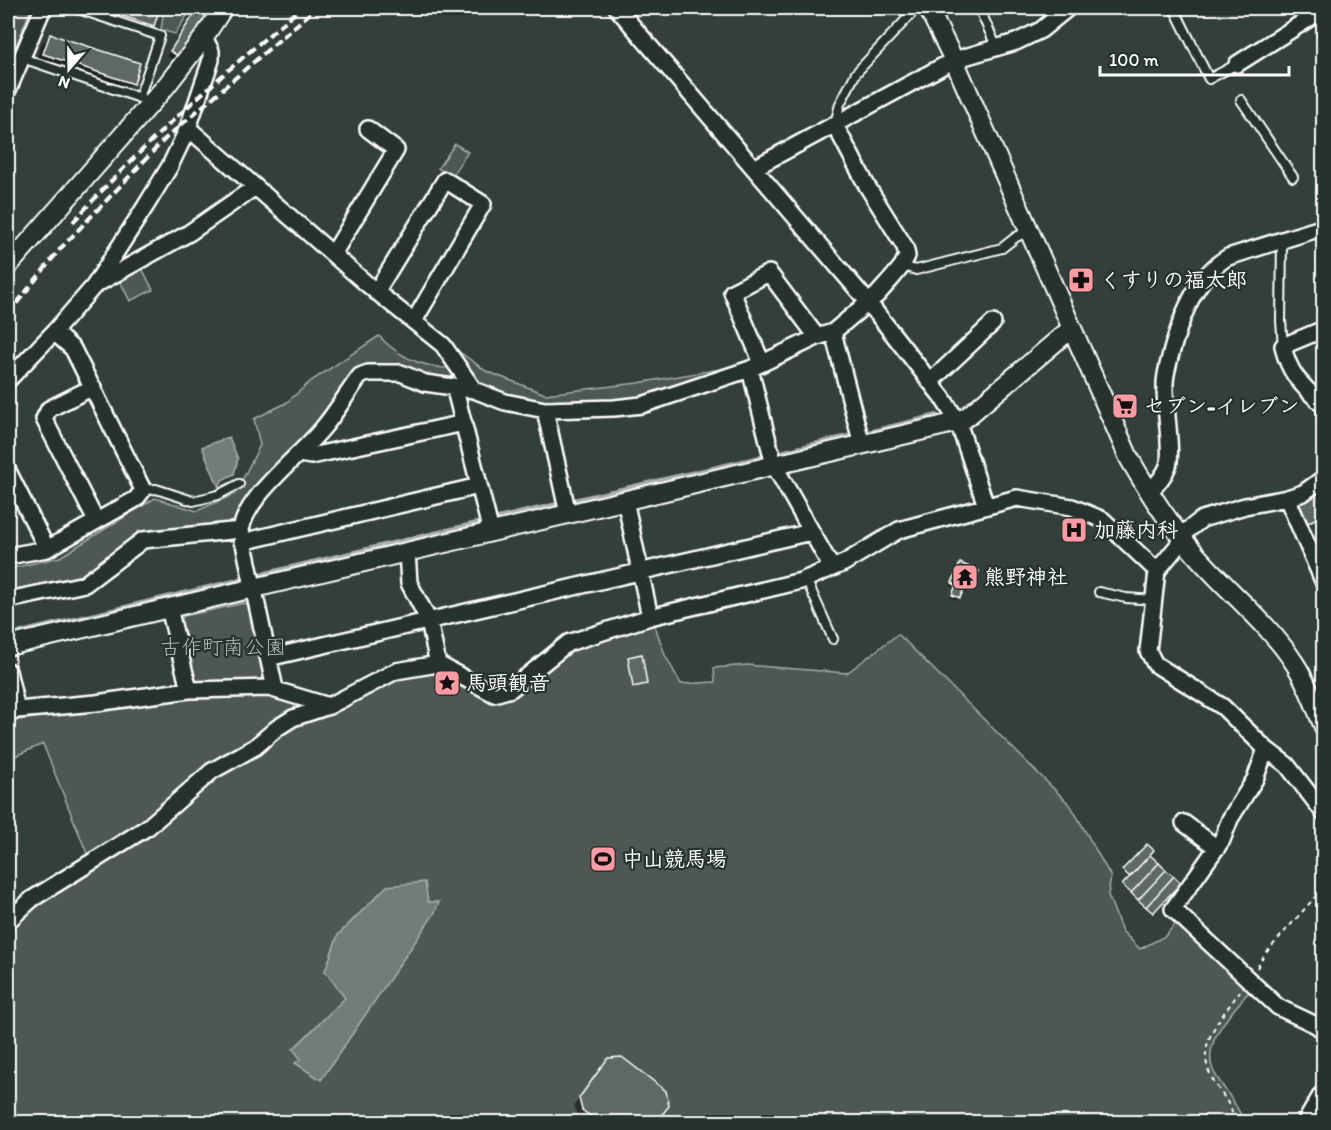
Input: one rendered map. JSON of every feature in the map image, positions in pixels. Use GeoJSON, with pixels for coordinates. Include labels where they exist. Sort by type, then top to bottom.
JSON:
{"type":"FeatureCollection","features":[{"type":"Feature","properties":{"kind":"main road"},"geometry":{"type":"LineString","coordinates":[[1309,1122],[1323,1096]]}},
{"type":"Feature","properties":{"kind":"street"},"geometry":{"type":"LineString","coordinates":[[8,90],[43,8]]}},
{"type":"Feature","properties":{"kind":"street"},"geometry":{"type":"LineString","coordinates":[[8,266],[145,100],[204,37],[223,8]]}},
{"type":"Feature","properties":{"kind":"street"},"geometry":{"type":"LineString","coordinates":[[617,8],[868,302],[930,382],[957,422],[986,506]]}},
{"type":"Feature","properties":{"kind":"street"},"geometry":{"type":"LineString","coordinates":[[928,8],[954,60],[1115,429],[1149,492],[1182,539],[1265,626],[1287,653],[1304,680],[1323,727]]}},
{"type":"Feature","properties":{"kind":"street"},"geometry":{"type":"LineString","coordinates":[[1238,64],[1323,9]]}},
{"type":"Feature","properties":{"kind":"street"},"geometry":{"type":"LineString","coordinates":[[754,168],[954,60],[1016,42],[1041,30],[1059,10]]}},
{"type":"Feature","properties":{"kind":"street"},"geometry":{"type":"LineString","coordinates":[[9,376],[54,332],[94,286],[170,166],[188,129],[211,60],[211,51],[204,37]]}},
{"type":"Feature","properties":{"kind":"street"},"geometry":{"type":"LineString","coordinates":[[275,689],[241,536],[243,518],[269,484],[323,428],[360,376],[369,373],[401,373],[425,383],[474,390],[505,402],[545,411],[614,408],[642,405],[756,366],[817,337],[833,332],[868,302],[902,266],[907,256],[905,247],[867,186],[835,125]]}},
{"type":"Feature","properties":{"kind":"street"},"geometry":{"type":"LineString","coordinates":[[188,129],[376,292],[443,345],[474,390]]}},
{"type":"Feature","properties":{"kind":"street"},"geometry":{"type":"LineString","coordinates":[[333,254],[396,150],[368,129]]}},
{"type":"Feature","properties":{"kind":"street"},"geometry":{"type":"LineString","coordinates":[[376,292],[445,180],[483,204],[414,321]]}},
{"type":"Feature","properties":{"kind":"street"},"geometry":{"type":"LineString","coordinates":[[94,286],[189,233],[255,187]]}},
{"type":"Feature","properties":{"kind":"street"},"geometry":{"type":"LineString","coordinates":[[1149,492],[1162,477],[1169,460],[1165,380],[1182,318],[1206,275],[1215,265],[1228,257],[1323,227]]}},
{"type":"Feature","properties":{"kind":"street"},"geometry":{"type":"LineString","coordinates":[[817,337],[769,273],[732,292],[756,366],[774,465],[832,568]]}},
{"type":"Feature","properties":{"kind":"street"},"geometry":{"type":"LineString","coordinates":[[8,646],[957,422],[968,416],[1067,316]]}},
{"type":"Feature","properties":{"kind":"street"},"geometry":{"type":"LineString","coordinates":[[930,382],[993,323]]}},
{"type":"Feature","properties":{"kind":"street"},"geometry":{"type":"LineString","coordinates":[[1323,329],[1283,346],[1287,363],[1296,379],[1323,405]]}},
{"type":"Feature","properties":{"kind":"street"},"geometry":{"type":"LineString","coordinates":[[8,556],[47,549],[136,499],[143,490],[73,349],[54,332]]}},
{"type":"Feature","properties":{"kind":"street"},"geometry":{"type":"LineString","coordinates":[[833,332],[862,445]]}},
{"type":"Feature","properties":{"kind":"street"},"geometry":{"type":"LineString","coordinates":[[454,386],[491,532]]}},
{"type":"Feature","properties":{"kind":"street"},"geometry":{"type":"LineString","coordinates":[[93,387],[49,409],[44,419],[96,521]]}},
{"type":"Feature","properties":{"kind":"street"},"geometry":{"type":"LineString","coordinates":[[545,411],[568,514]]}},
{"type":"Feature","properties":{"kind":"street"},"geometry":{"type":"LineString","coordinates":[[299,454],[311,456],[464,423]]}},
{"type":"Feature","properties":{"kind":"street"},"geometry":{"type":"LineString","coordinates":[[8,471],[47,549]]}},
{"type":"Feature","properties":{"kind":"street"},"geometry":{"type":"LineString","coordinates":[[1323,478],[1303,493],[1245,506],[1202,519],[1188,530],[1157,571],[1148,651],[1155,664],[1223,707],[1266,749],[1287,765],[1323,813]]}},
{"type":"Feature","properties":{"kind":"street"},"geometry":{"type":"LineString","coordinates":[[8,600],[85,584],[143,540],[241,536],[480,486]]}},
{"type":"Feature","properties":{"kind":"street"},"geometry":{"type":"LineString","coordinates":[[8,921],[32,899],[148,827],[212,771],[255,747],[277,728],[294,718],[329,706],[396,671],[438,664],[494,694],[511,689],[568,643],[650,617],[740,597],[806,579],[844,563],[899,530],[1017,498],[1072,507],[1103,520],[1157,571]]}},
{"type":"Feature","properties":{"kind":"street"},"geometry":{"type":"LineString","coordinates":[[1287,498],[1323,582]]}},
{"type":"Feature","properties":{"kind":"street"},"geometry":{"type":"LineString","coordinates":[[625,500],[650,617]]}},
{"type":"Feature","properties":{"kind":"street"},"geometry":{"type":"LineString","coordinates":[[268,658],[811,532]]}},
{"type":"Feature","properties":{"kind":"street"},"geometry":{"type":"LineString","coordinates":[[407,552],[409,583],[429,621],[438,664]]}},
{"type":"Feature","properties":{"kind":"street"},"geometry":{"type":"LineString","coordinates":[[169,608],[189,690]]}},
{"type":"Feature","properties":{"kind":"street"},"geometry":{"type":"LineString","coordinates":[[8,671],[12,712],[189,690],[269,688],[329,706]]}},
{"type":"Feature","properties":{"kind":"street"},"geometry":{"type":"LineString","coordinates":[[1266,749],[1255,779],[1230,819],[1222,840],[1173,909],[1278,1007],[1316,1025],[1323,1031]]}},
{"type":"Feature","properties":{"kind":"street"},"geometry":{"type":"LineString","coordinates":[[1184,822],[1217,848]]}},
{"type":"Feature","properties":{"kind":"lane"},"geometry":{"type":"LineString","coordinates":[[22,58],[145,100],[160,36],[75,8]]}},
{"type":"Feature","properties":{"kind":"lane"},"geometry":{"type":"LineString","coordinates":[[835,125],[840,104],[856,73],[917,8]]}},
{"type":"Feature","properties":{"kind":"lane"},"geometry":{"type":"LineString","coordinates":[[979,8],[997,48]]}},
{"type":"Feature","properties":{"kind":"lane"},"geometry":{"type":"LineString","coordinates":[[1174,8],[1209,80],[1238,64]]}},
{"type":"Feature","properties":{"kind":"lane"},"geometry":{"type":"LineString","coordinates":[[1241,100],[1293,177]]}},
{"type":"Feature","properties":{"kind":"lane"},"geometry":{"type":"LineString","coordinates":[[902,266],[916,270],[992,251],[1002,248],[1016,237],[1029,231]]}},
{"type":"Feature","properties":{"kind":"lane"},"geometry":{"type":"LineString","coordinates":[[1282,240],[1283,346]]}},
{"type":"Feature","properties":{"kind":"lane"},"geometry":{"type":"LineString","coordinates":[[143,490],[156,489],[193,501],[218,495],[239,484]]}},
{"type":"Feature","properties":{"kind":"lane"},"geometry":{"type":"LineString","coordinates":[[806,579],[833,639]]}},
{"type":"Feature","properties":{"kind":"lane"},"geometry":{"type":"LineString","coordinates":[[1100,592],[1154,600]]}},
{"type":"Feature","properties":{"kind":"green space"},"geometry":{"type":"Polygon","coordinates":[[[8,8],[31,8],[8,66],[8,8]]]}},
{"type":"Feature","properties":{"kind":"green space"},"geometry":{"type":"Polygon","coordinates":[[[164,8],[192,8],[175,34],[161,30],[164,8]]]}},
{"type":"Feature","properties":{"kind":"green space"},"geometry":{"type":"Polygon","coordinates":[[[455,144],[468,152],[451,177],[438,168],[455,144]]]}},
{"type":"Feature","properties":{"kind":"green space"},"geometry":{"type":"Polygon","coordinates":[[[141,266],[153,290],[130,301],[118,277],[141,266]]]}},
{"type":"Feature","properties":{"kind":"green space"},"geometry":{"type":"Polygon","coordinates":[[[379,336],[398,352],[418,362],[440,368],[465,369],[450,345],[486,371],[545,394],[638,383],[738,366],[642,397],[612,402],[540,404],[369,368],[233,526],[137,534],[82,578],[8,592],[8,569],[60,557],[155,498],[197,511],[235,494],[260,445],[254,419],[286,403],[311,381],[379,336]]]}},
{"type":"Feature","properties":{"kind":"green space","name":"古作町南公園"},"geometry":{"type":"Polygon","coordinates":[[[245,603],[253,608],[270,683],[193,686],[180,622],[184,616],[245,603]]]}},
{"type":"Feature","properties":{"kind":"green space","name":"中山競馬場"},"geometry":{"type":"Polygon","coordinates":[[[654,623],[665,655],[681,684],[715,682],[714,668],[747,665],[847,673],[898,634],[1071,806],[1111,877],[1108,895],[1122,931],[1140,949],[1165,936],[1177,922],[1251,989],[1220,1028],[1211,1051],[1211,1062],[1215,1074],[1244,1122],[8,1122],[8,927],[36,902],[279,731],[402,674],[436,670],[495,702],[515,696],[571,648],[654,623]]]}},
{"type":"Feature","properties":{"kind":"green space"},"geometry":{"type":"Polygon","coordinates":[[[272,696],[314,706],[145,823],[88,856],[43,744],[8,759],[8,724],[18,720],[192,699],[272,696]]]}},
{"type":"Feature","properties":{"kind":"shaded area"},"geometry":{"type":"Polygon","coordinates":[[[229,437],[238,459],[234,474],[222,480],[219,488],[202,447],[229,437]]]}},
{"type":"Feature","properties":{"kind":"shaded area"},"geometry":{"type":"Polygon","coordinates":[[[425,882],[428,902],[439,902],[434,914],[321,1080],[295,1063],[301,1059],[293,1049],[345,998],[325,971],[338,935],[387,886],[425,882]]]}},
{"type":"Feature","properties":{"kind":"building"},"geometry":{"type":"Polygon","coordinates":[[[97,8],[160,8],[154,26],[97,8]]]}},
{"type":"Feature","properties":{"kind":"building"},"geometry":{"type":"Polygon","coordinates":[[[198,8],[212,8],[181,58],[170,51],[198,8]]]}},
{"type":"Feature","properties":{"kind":"building"},"geometry":{"type":"Polygon","coordinates":[[[50,34],[140,63],[134,84],[43,54],[50,34]]]}},
{"type":"Feature","properties":{"kind":"building"},"geometry":{"type":"Polygon","coordinates":[[[1321,492],[1324,496],[1324,514],[1306,524],[1296,506],[1321,492]]]}},
{"type":"Feature","properties":{"kind":"building","name":"熊野神社"},"geometry":{"type":"Polygon","coordinates":[[[960,563],[979,571],[970,591],[964,589],[960,598],[952,595],[956,585],[952,583],[960,563]]]}},
{"type":"Feature","properties":{"kind":"building"},"geometry":{"type":"Polygon","coordinates":[[[642,654],[647,684],[633,687],[628,657],[642,654]]]}},
{"type":"Feature","properties":{"kind":"building"},"geometry":{"type":"Polygon","coordinates":[[[1147,844],[1154,850],[1130,877],[1122,870],[1147,844]]]}},
{"type":"Feature","properties":{"kind":"building"},"geometry":{"type":"Polygon","coordinates":[[[1150,855],[1159,863],[1131,893],[1122,885],[1150,855]]]}},
{"type":"Feature","properties":{"kind":"building"},"geometry":{"type":"Polygon","coordinates":[[[1159,863],[1166,870],[1138,900],[1131,893],[1159,863]]]}},
{"type":"Feature","properties":{"kind":"building"},"geometry":{"type":"Polygon","coordinates":[[[1166,870],[1174,876],[1146,907],[1138,900],[1166,870]]]}},
{"type":"Feature","properties":{"kind":"building"},"geometry":{"type":"Polygon","coordinates":[[[1174,876],[1181,883],[1153,913],[1146,907],[1174,876]]]}},
{"type":"Feature","properties":{"kind":"building"},"geometry":{"type":"Polygon","coordinates":[[[622,1057],[666,1091],[669,1106],[656,1122],[598,1122],[582,1110],[579,1098],[608,1058],[622,1057]]]}},
{"type":"Feature","properties":{"kind":"waterway"},"geometry":{"type":"LineString","coordinates":[[864,433],[937,415]]}},
{"type":"Feature","properties":{"kind":"waterway"},"geometry":{"type":"LineString","coordinates":[[776,453],[856,434]]}},
{"type":"Feature","properties":{"kind":"waterway"},"geometry":{"type":"LineString","coordinates":[[569,501],[769,455]]}},
{"type":"Feature","properties":{"kind":"waterway"},"geometry":{"type":"LineString","coordinates":[[493,519],[561,503]]}},
{"type":"Feature","properties":{"kind":"waterway"},"geometry":{"type":"LineString","coordinates":[[253,576],[485,521]]}},
{"type":"Feature","properties":{"kind":"waterway"},"geometry":{"type":"LineString","coordinates":[[8,635],[246,578]]}},
{"type":"Feature","properties":{"kind":"railway"},"geometry":{"type":"LineString","coordinates":[[73,222],[183,111],[301,8]]}},
{"type":"Feature","properties":{"kind":"railway"},"geometry":{"type":"LineString","coordinates":[[8,314],[61,248],[166,138],[316,8]]}},
{"type":"Feature","properties":{"kind":"place","name":"くすりの福太郎"},"geometry":{"type":"Point","coordinates":[1081,280]}},
{"type":"Feature","properties":{"kind":"place","name":"セブン-イレブン"},"geometry":{"type":"Point","coordinates":[1125,406]}},
{"type":"Feature","properties":{"kind":"place","name":"加藤内科"},"geometry":{"type":"Point","coordinates":[1074,530]}},
{"type":"Feature","properties":{"kind":"place","name":"熊野神社"},"geometry":{"type":"Point","coordinates":[965,577]}},
{"type":"Feature","properties":{"kind":"place","name":"馬頭観音"},"geometry":{"type":"Point","coordinates":[447,683]}},
{"type":"Feature","properties":{"kind":"place","name":"中山競馬場"},"geometry":{"type":"Point","coordinates":[603,859]}}]}
